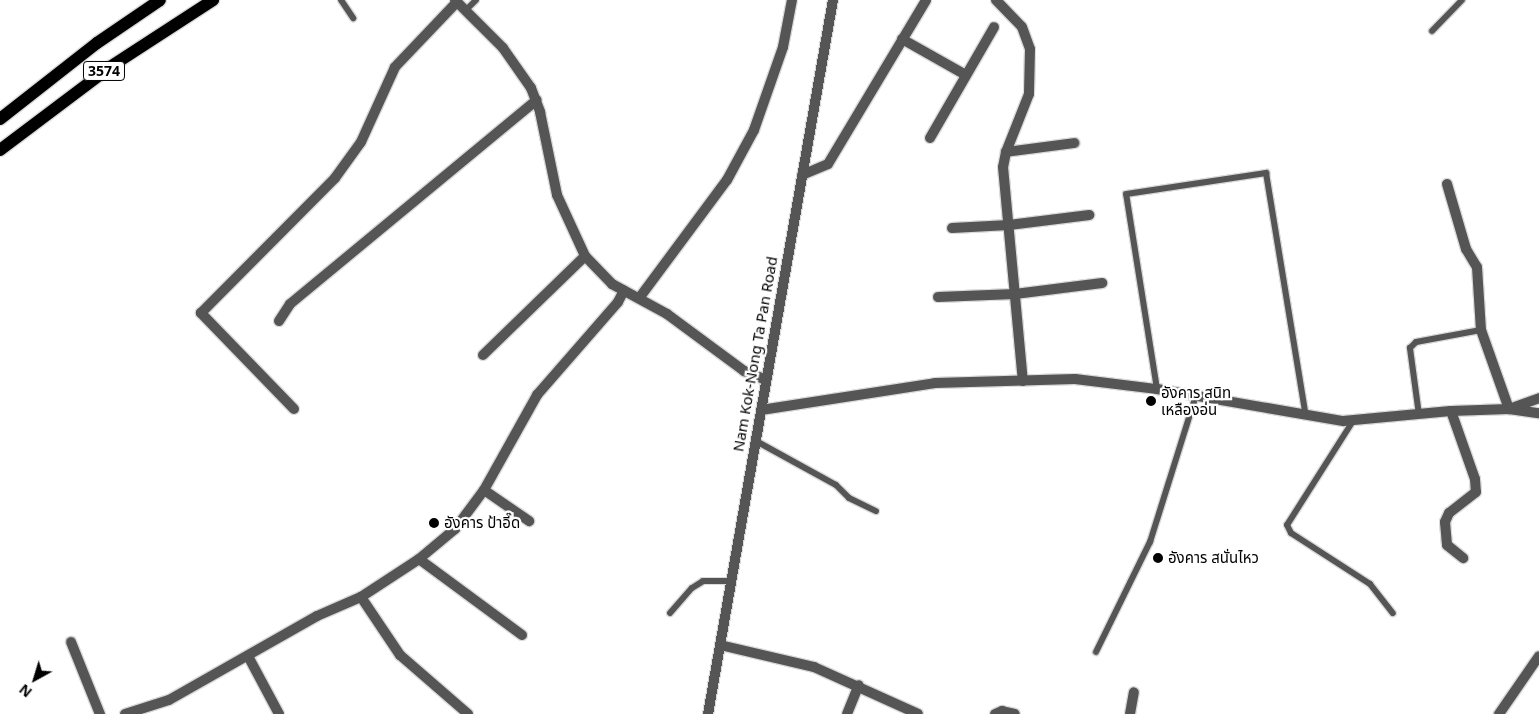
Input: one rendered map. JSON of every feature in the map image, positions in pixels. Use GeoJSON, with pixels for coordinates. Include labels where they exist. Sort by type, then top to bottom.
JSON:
{"type":"FeatureCollection","features":[{"type":"Feature","properties":{"kind":"main road","name":"3574"},"geometry":{"type":"LineString","coordinates":[[0,119],[96,43],[160,0]]}},
{"type":"Feature","properties":{"kind":"main road","name":"3574"},"geometry":{"type":"LineString","coordinates":[[0,150],[110,67],[213,0]]}},
{"type":"Feature","properties":{"kind":"street"},"geometry":{"type":"LineString","coordinates":[[640,297],[727,180],[750,139],[783,48],[792,0]]}},
{"type":"Feature","properties":{"kind":"street","name":"Nam Kok-Nong Ta Pan Road"},"geometry":{"type":"LineString","coordinates":[[708,714],[833,0]]}},
{"type":"Feature","properties":{"kind":"street"},"geometry":{"type":"LineString","coordinates":[[802,175],[828,164],[926,0]]}},
{"type":"Feature","properties":{"kind":"street"},"geometry":{"type":"LineString","coordinates":[[996,0],[1022,27],[1030,49],[1029,94],[1006,152],[1003,167],[1023,381]]}},
{"type":"Feature","properties":{"kind":"street"},"geometry":{"type":"LineString","coordinates":[[294,409],[201,313],[335,178],[361,142],[396,67],[456,1],[519,68],[537,100],[557,195],[585,256],[602,276],[667,314],[744,371],[766,380]]}},
{"type":"Feature","properties":{"kind":"street"},"geometry":{"type":"LineString","coordinates":[[930,138],[994,27]]}},
{"type":"Feature","properties":{"kind":"street"},"geometry":{"type":"LineString","coordinates":[[902,39],[966,75]]}},
{"type":"Feature","properties":{"kind":"street"},"geometry":{"type":"LineString","coordinates":[[279,321],[297,299],[537,100]]}},
{"type":"Feature","properties":{"kind":"street"},"geometry":{"type":"LineString","coordinates":[[1006,152],[1074,143]]}},
{"type":"Feature","properties":{"kind":"street"},"geometry":{"type":"LineString","coordinates":[[1447,184],[1466,249],[1477,267],[1481,330],[1509,410]]}},
{"type":"Feature","properties":{"kind":"street"},"geometry":{"type":"LineString","coordinates":[[952,228],[1009,225],[1089,214]]}},
{"type":"Feature","properties":{"kind":"street"},"geometry":{"type":"LineString","coordinates":[[483,354],[585,256]]}},
{"type":"Feature","properties":{"kind":"street"},"geometry":{"type":"LineString","coordinates":[[938,297],[1015,294],[1102,284]]}},
{"type":"Feature","properties":{"kind":"street"},"geometry":{"type":"LineString","coordinates":[[125,714],[155,710],[317,616],[362,597],[419,559],[456,529],[484,490],[536,395],[618,302],[624,290]]}},
{"type":"Feature","properties":{"kind":"street"},"geometry":{"type":"LineString","coordinates":[[761,410],[935,383],[1075,379],[1157,388],[1306,416],[1353,421],[1452,411],[1509,410],[1539,413]]}},
{"type":"Feature","properties":{"kind":"street"},"geometry":{"type":"LineString","coordinates":[[1509,410],[1539,398]]}},
{"type":"Feature","properties":{"kind":"street"},"geometry":{"type":"LineString","coordinates":[[1452,411],[1475,479],[1476,492],[1449,513],[1445,522],[1448,545],[1463,558]]}},
{"type":"Feature","properties":{"kind":"street"},"geometry":{"type":"LineString","coordinates":[[484,490],[530,521]]}},
{"type":"Feature","properties":{"kind":"street"},"geometry":{"type":"LineString","coordinates":[[419,559],[522,635]]}},
{"type":"Feature","properties":{"kind":"street"},"geometry":{"type":"LineString","coordinates":[[362,597],[400,655],[468,714]]}},
{"type":"Feature","properties":{"kind":"street"},"geometry":{"type":"LineString","coordinates":[[71,642],[100,714]]}},
{"type":"Feature","properties":{"kind":"street"},"geometry":{"type":"LineString","coordinates":[[720,645],[814,667],[859,685],[918,714]]}},
{"type":"Feature","properties":{"kind":"street"},"geometry":{"type":"LineString","coordinates":[[248,656],[279,714]]}},
{"type":"Feature","properties":{"kind":"street"},"geometry":{"type":"LineString","coordinates":[[1499,714],[1539,656]]}},
{"type":"Feature","properties":{"kind":"street"},"geometry":{"type":"LineString","coordinates":[[847,714],[859,685]]}},
{"type":"Feature","properties":{"kind":"street"},"geometry":{"type":"LineString","coordinates":[[1130,714],[1134,692]]}},
{"type":"Feature","properties":{"kind":"street"},"geometry":{"type":"LineString","coordinates":[[995,714],[1002,711],[1015,714]]}},
{"type":"Feature","properties":{"kind":"lane"},"geometry":{"type":"LineString","coordinates":[[341,0],[353,18]]}},
{"type":"Feature","properties":{"kind":"lane"},"geometry":{"type":"LineString","coordinates":[[466,10],[476,0]]}},
{"type":"Feature","properties":{"kind":"lane"},"geometry":{"type":"LineString","coordinates":[[1432,31],[1462,0]]}},
{"type":"Feature","properties":{"kind":"lane"},"geometry":{"type":"LineString","coordinates":[[1157,388],[1126,194],[1266,173],[1306,416]]}},
{"type":"Feature","properties":{"kind":"lane"},"geometry":{"type":"LineString","coordinates":[[1419,415],[1410,348],[1412,344],[1481,330]]}},
{"type":"Feature","properties":{"kind":"lane"},"geometry":{"type":"LineString","coordinates":[[1096,652],[1150,542],[1196,395]]}},
{"type":"Feature","properties":{"kind":"lane"},"geometry":{"type":"LineString","coordinates":[[1353,421],[1287,525],[1291,533],[1370,584],[1394,613]]}},
{"type":"Feature","properties":{"kind":"lane"},"geometry":{"type":"LineString","coordinates":[[756,441],[836,485],[849,498],[876,511]]}},
{"type":"Feature","properties":{"kind":"lane"},"geometry":{"type":"LineString","coordinates":[[670,613],[692,588],[703,581],[730,581]]}},
{"type":"Feature","properties":{"kind":"place","name":"อังคาร สนิท เหลืองอ่น"},"geometry":{"type":"Point","coordinates":[1151,401]}},
{"type":"Feature","properties":{"kind":"place","name":"อังคาร ป้าอี๊ด"},"geometry":{"type":"Point","coordinates":[434,523]}},
{"type":"Feature","properties":{"kind":"place","name":"อังคาร สนั่นไหว"},"geometry":{"type":"Point","coordinates":[1158,558]}}]}
